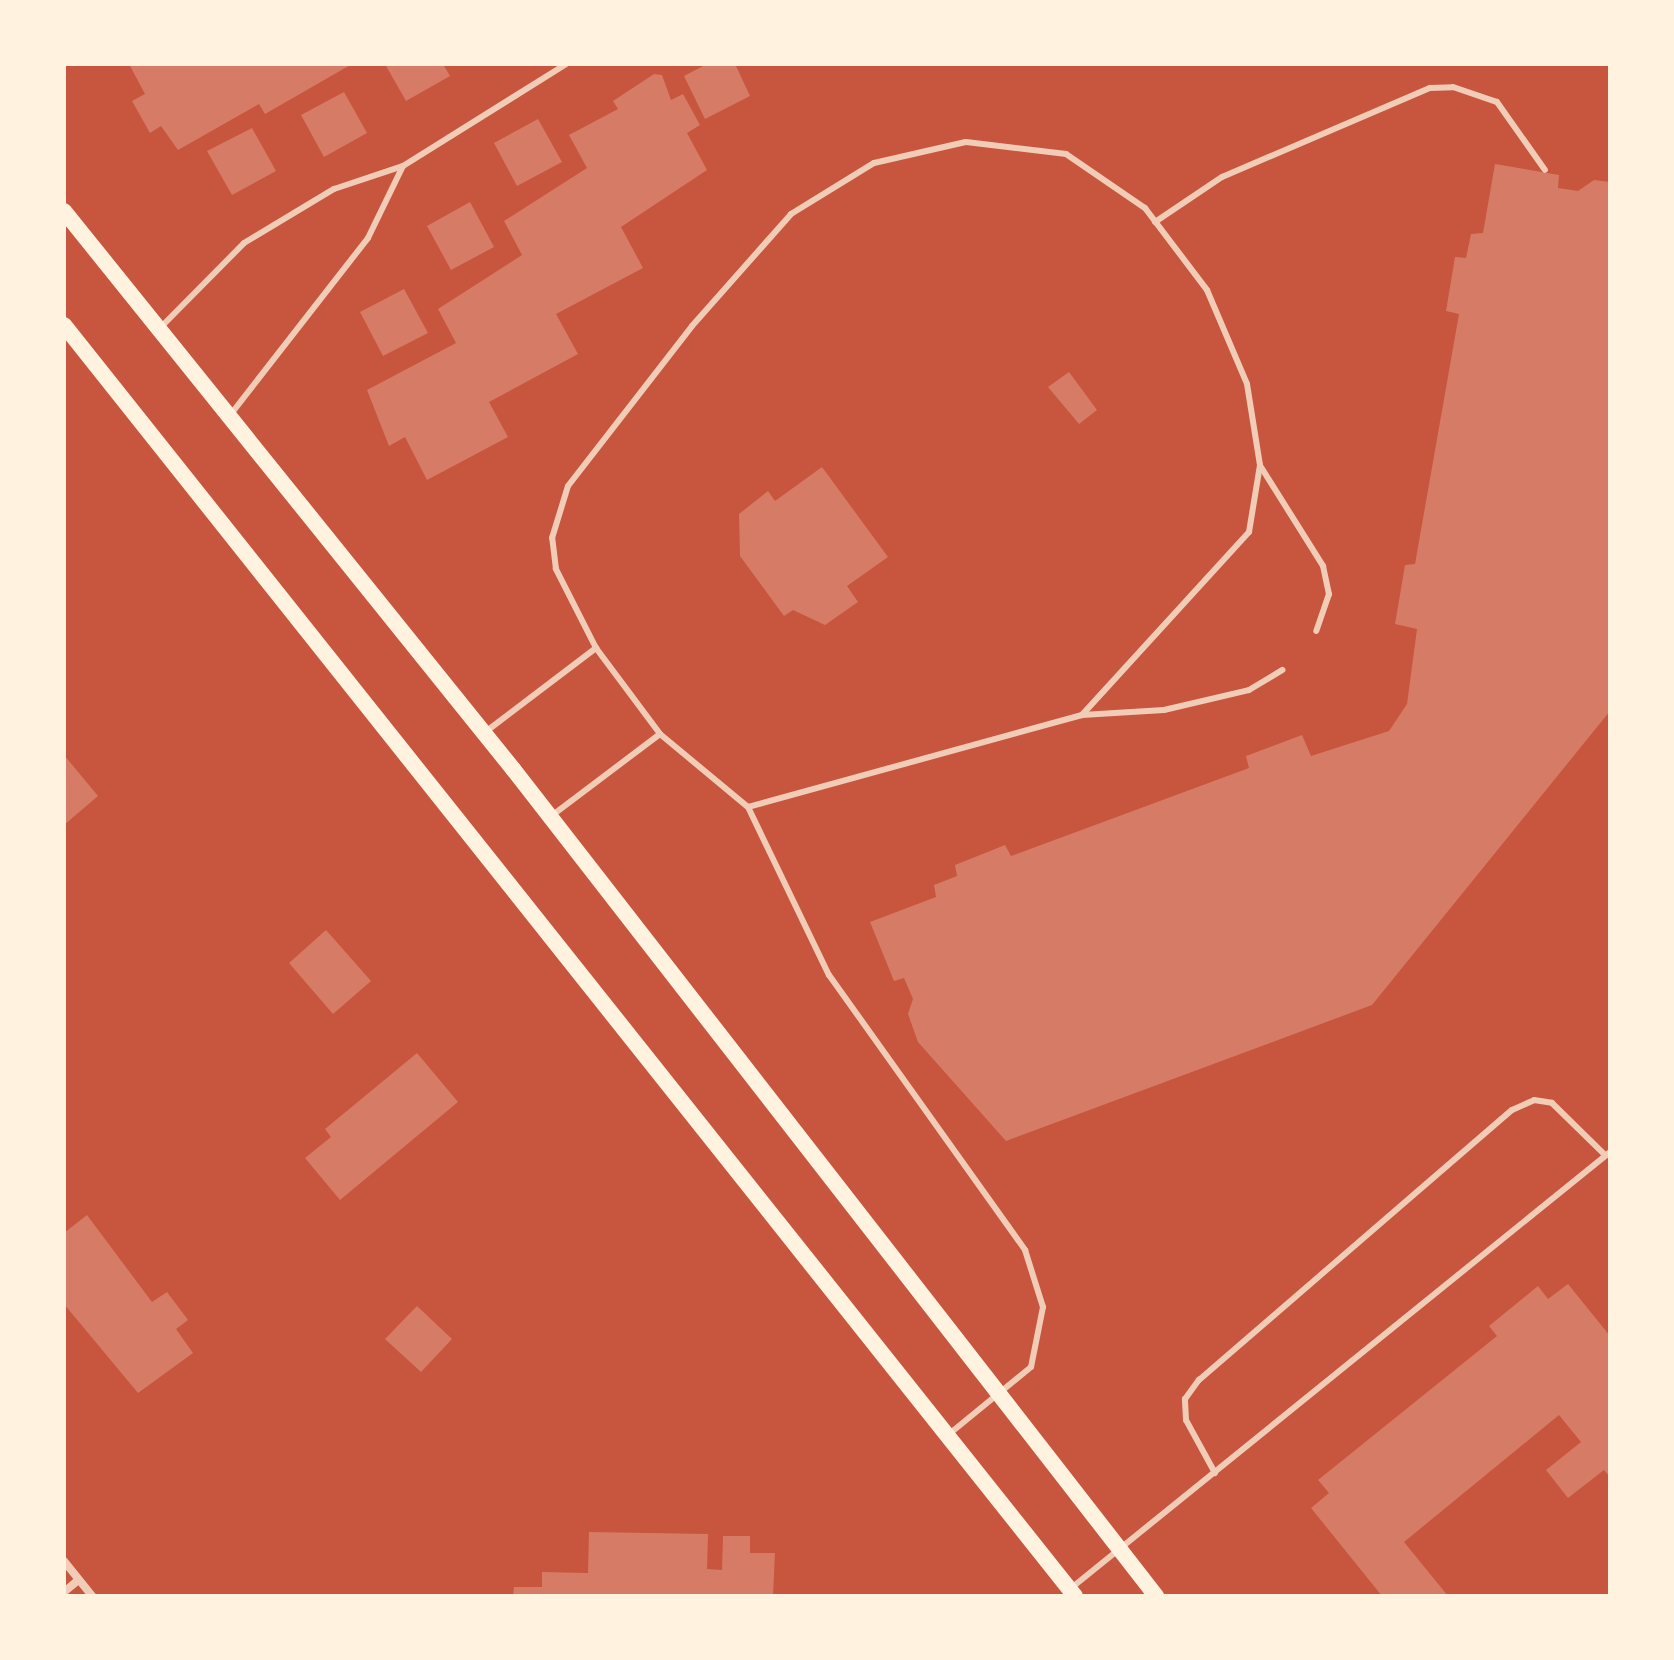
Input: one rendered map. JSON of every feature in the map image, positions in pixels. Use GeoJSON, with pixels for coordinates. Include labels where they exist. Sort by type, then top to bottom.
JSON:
{"type":"FeatureCollection","features":[{"type":"Feature","properties":{"kind":"main road"},"geometry":{"type":"LineString","coordinates":[[64,211],[484,733],[1156,1596]]}},
{"type":"Feature","properties":{"kind":"main road"},"geometry":{"type":"LineString","coordinates":[[64,325],[1072,1592]]}},
{"type":"Feature","properties":{"kind":"street"},"geometry":{"type":"LineString","coordinates":[[64,1561],[92,1596]]}},
{"type":"Feature","properties":{"kind":"street"},"geometry":{"type":"LineString","coordinates":[[64,1592],[77,1581]]}},
{"type":"Feature","properties":{"kind":"lane"},"geometry":{"type":"LineString","coordinates":[[159,329],[244,243],[334,189],[403,166],[566,64]]}},
{"type":"Feature","properties":{"kind":"lane"},"geometry":{"type":"LineString","coordinates":[[1155,222],[1222,177],[1430,88],[1453,87],[1497,102],[1545,170]]}},
{"type":"Feature","properties":{"kind":"lane"},"geometry":{"type":"LineString","coordinates":[[948,1435],[1031,1367],[1040,1338],[1043,1307],[1025,1250],[829,975],[748,807],[660,734],[596,648],[556,569],[552,538],[568,486],[748,260],[821,192],[919,149],[1018,143],[1066,154],[1155,222],[1226,326],[1247,384],[1260,465],[1259,505],[1249,532],[1082,715]]}},
{"type":"Feature","properties":{"kind":"lane"},"geometry":{"type":"LineString","coordinates":[[229,417],[368,238],[403,166]]}},
{"type":"Feature","properties":{"kind":"lane"},"geometry":{"type":"LineString","coordinates":[[1260,465],[1323,566],[1329,594],[1316,631]]}},
{"type":"Feature","properties":{"kind":"lane"},"geometry":{"type":"LineString","coordinates":[[484,733],[596,648]]}},
{"type":"Feature","properties":{"kind":"lane"},"geometry":{"type":"LineString","coordinates":[[748,807],[1082,715],[1164,710],[1249,690],[1282,670]]}},
{"type":"Feature","properties":{"kind":"lane"},"geometry":{"type":"LineString","coordinates":[[550,817],[660,734]]}},
{"type":"Feature","properties":{"kind":"lane"},"geometry":{"type":"LineString","coordinates":[[1072,1592],[1607,1153],[1552,1103],[1534,1100],[1512,1110],[1199,1380],[1185,1399],[1186,1420],[1215,1473]]}},
{"type":"Feature","properties":{"kind":"building"},"geometry":{"type":"Polygon","coordinates":[[[129,64],[352,64],[265,114],[259,104],[178,150],[161,126],[150,133],[132,101],[145,94],[129,64]]]}},
{"type":"Feature","properties":{"kind":"building"},"geometry":{"type":"Polygon","coordinates":[[[385,64],[443,64],[450,76],[406,101],[385,64]]]}},
{"type":"Feature","properties":{"kind":"building"},"geometry":{"type":"Polygon","coordinates":[[[707,64],[735,64],[750,96],[705,119],[684,76],[707,64]]]}},
{"type":"Feature","properties":{"kind":"building"},"geometry":{"type":"Polygon","coordinates":[[[654,74],[662,75],[671,100],[683,94],[700,125],[687,133],[707,170],[621,227],[643,268],[556,314],[578,354],[489,402],[508,437],[427,480],[405,437],[389,446],[367,390],[456,343],[438,309],[522,255],[504,221],[587,168],[569,135],[618,109],[613,101],[654,74]]]}},
{"type":"Feature","properties":{"kind":"building"},"geometry":{"type":"Polygon","coordinates":[[[344,92],[367,133],[324,157],[301,115],[344,92]]]}},
{"type":"Feature","properties":{"kind":"building"},"geometry":{"type":"Polygon","coordinates":[[[538,119],[562,162],[517,186],[494,143],[538,119]]]}},
{"type":"Feature","properties":{"kind":"building"},"geometry":{"type":"Polygon","coordinates":[[[252,128],[276,171],[232,195],[207,151],[252,128]]]}},
{"type":"Feature","properties":{"kind":"building"},"geometry":{"type":"Polygon","coordinates":[[[1495,164],[1559,175],[1558,188],[1578,191],[1594,180],[1610,182],[1610,711],[1372,1005],[1006,1141],[918,1042],[908,1014],[913,999],[904,978],[894,981],[870,922],[936,897],[934,885],[957,876],[955,865],[1005,845],[1011,856],[1249,768],[1246,756],[1302,735],[1311,756],[1389,731],[1407,704],[1417,629],[1395,624],[1405,565],[1415,564],[1459,314],[1446,311],[1455,257],[1466,258],[1471,234],[1483,233],[1495,164]]]}},
{"type":"Feature","properties":{"kind":"building"},"geometry":{"type":"Polygon","coordinates":[[[470,202],[494,247],[451,270],[427,226],[470,202]]]}},
{"type":"Feature","properties":{"kind":"building"},"geometry":{"type":"Polygon","coordinates":[[[404,289],[428,333],[383,356],[360,312],[404,289]]]}},
{"type":"Feature","properties":{"kind":"building"},"geometry":{"type":"Polygon","coordinates":[[[1069,372],[1097,410],[1079,424],[1048,387],[1069,372]]]}},
{"type":"Feature","properties":{"kind":"building"},"geometry":{"type":"Polygon","coordinates":[[[822,467],[888,557],[847,586],[858,602],[825,625],[793,610],[784,616],[740,556],[739,514],[768,491],[775,501],[822,467]]]}},
{"type":"Feature","properties":{"kind":"building"},"geometry":{"type":"Polygon","coordinates":[[[64,755],[98,796],[64,825],[64,755]]]}},
{"type":"Feature","properties":{"kind":"building"},"geometry":{"type":"Polygon","coordinates":[[[326,930],[371,981],[333,1014],[289,963],[326,930]]]}},
{"type":"Feature","properties":{"kind":"building"},"geometry":{"type":"Polygon","coordinates":[[[417,1053],[458,1102],[340,1200],[305,1158],[331,1137],[325,1129],[417,1053]]]}},
{"type":"Feature","properties":{"kind":"building"},"geometry":{"type":"Polygon","coordinates":[[[87,1215],[152,1302],[167,1292],[188,1320],[176,1329],[193,1353],[138,1393],[64,1304],[64,1233],[87,1215]]]}},
{"type":"Feature","properties":{"kind":"building"},"geometry":{"type":"Polygon","coordinates":[[[1568,1284],[1610,1336],[1610,1477],[1604,1470],[1568,1498],[1546,1470],[1581,1442],[1559,1415],[1404,1542],[1448,1596],[1382,1596],[1311,1508],[1329,1493],[1318,1480],[1497,1336],[1489,1326],[1538,1286],[1548,1299],[1568,1284]]]}},
{"type":"Feature","properties":{"kind":"building"},"geometry":{"type":"Polygon","coordinates":[[[417,1306],[452,1339],[421,1372],[385,1339],[417,1306]]]}},
{"type":"Feature","properties":{"kind":"building"},"geometry":{"type":"Polygon","coordinates":[[[589,1532],[708,1534],[707,1569],[722,1570],[723,1536],[750,1536],[750,1553],[775,1553],[773,1596],[513,1596],[514,1587],[542,1587],[542,1572],[588,1573],[589,1532]]]}}]}
